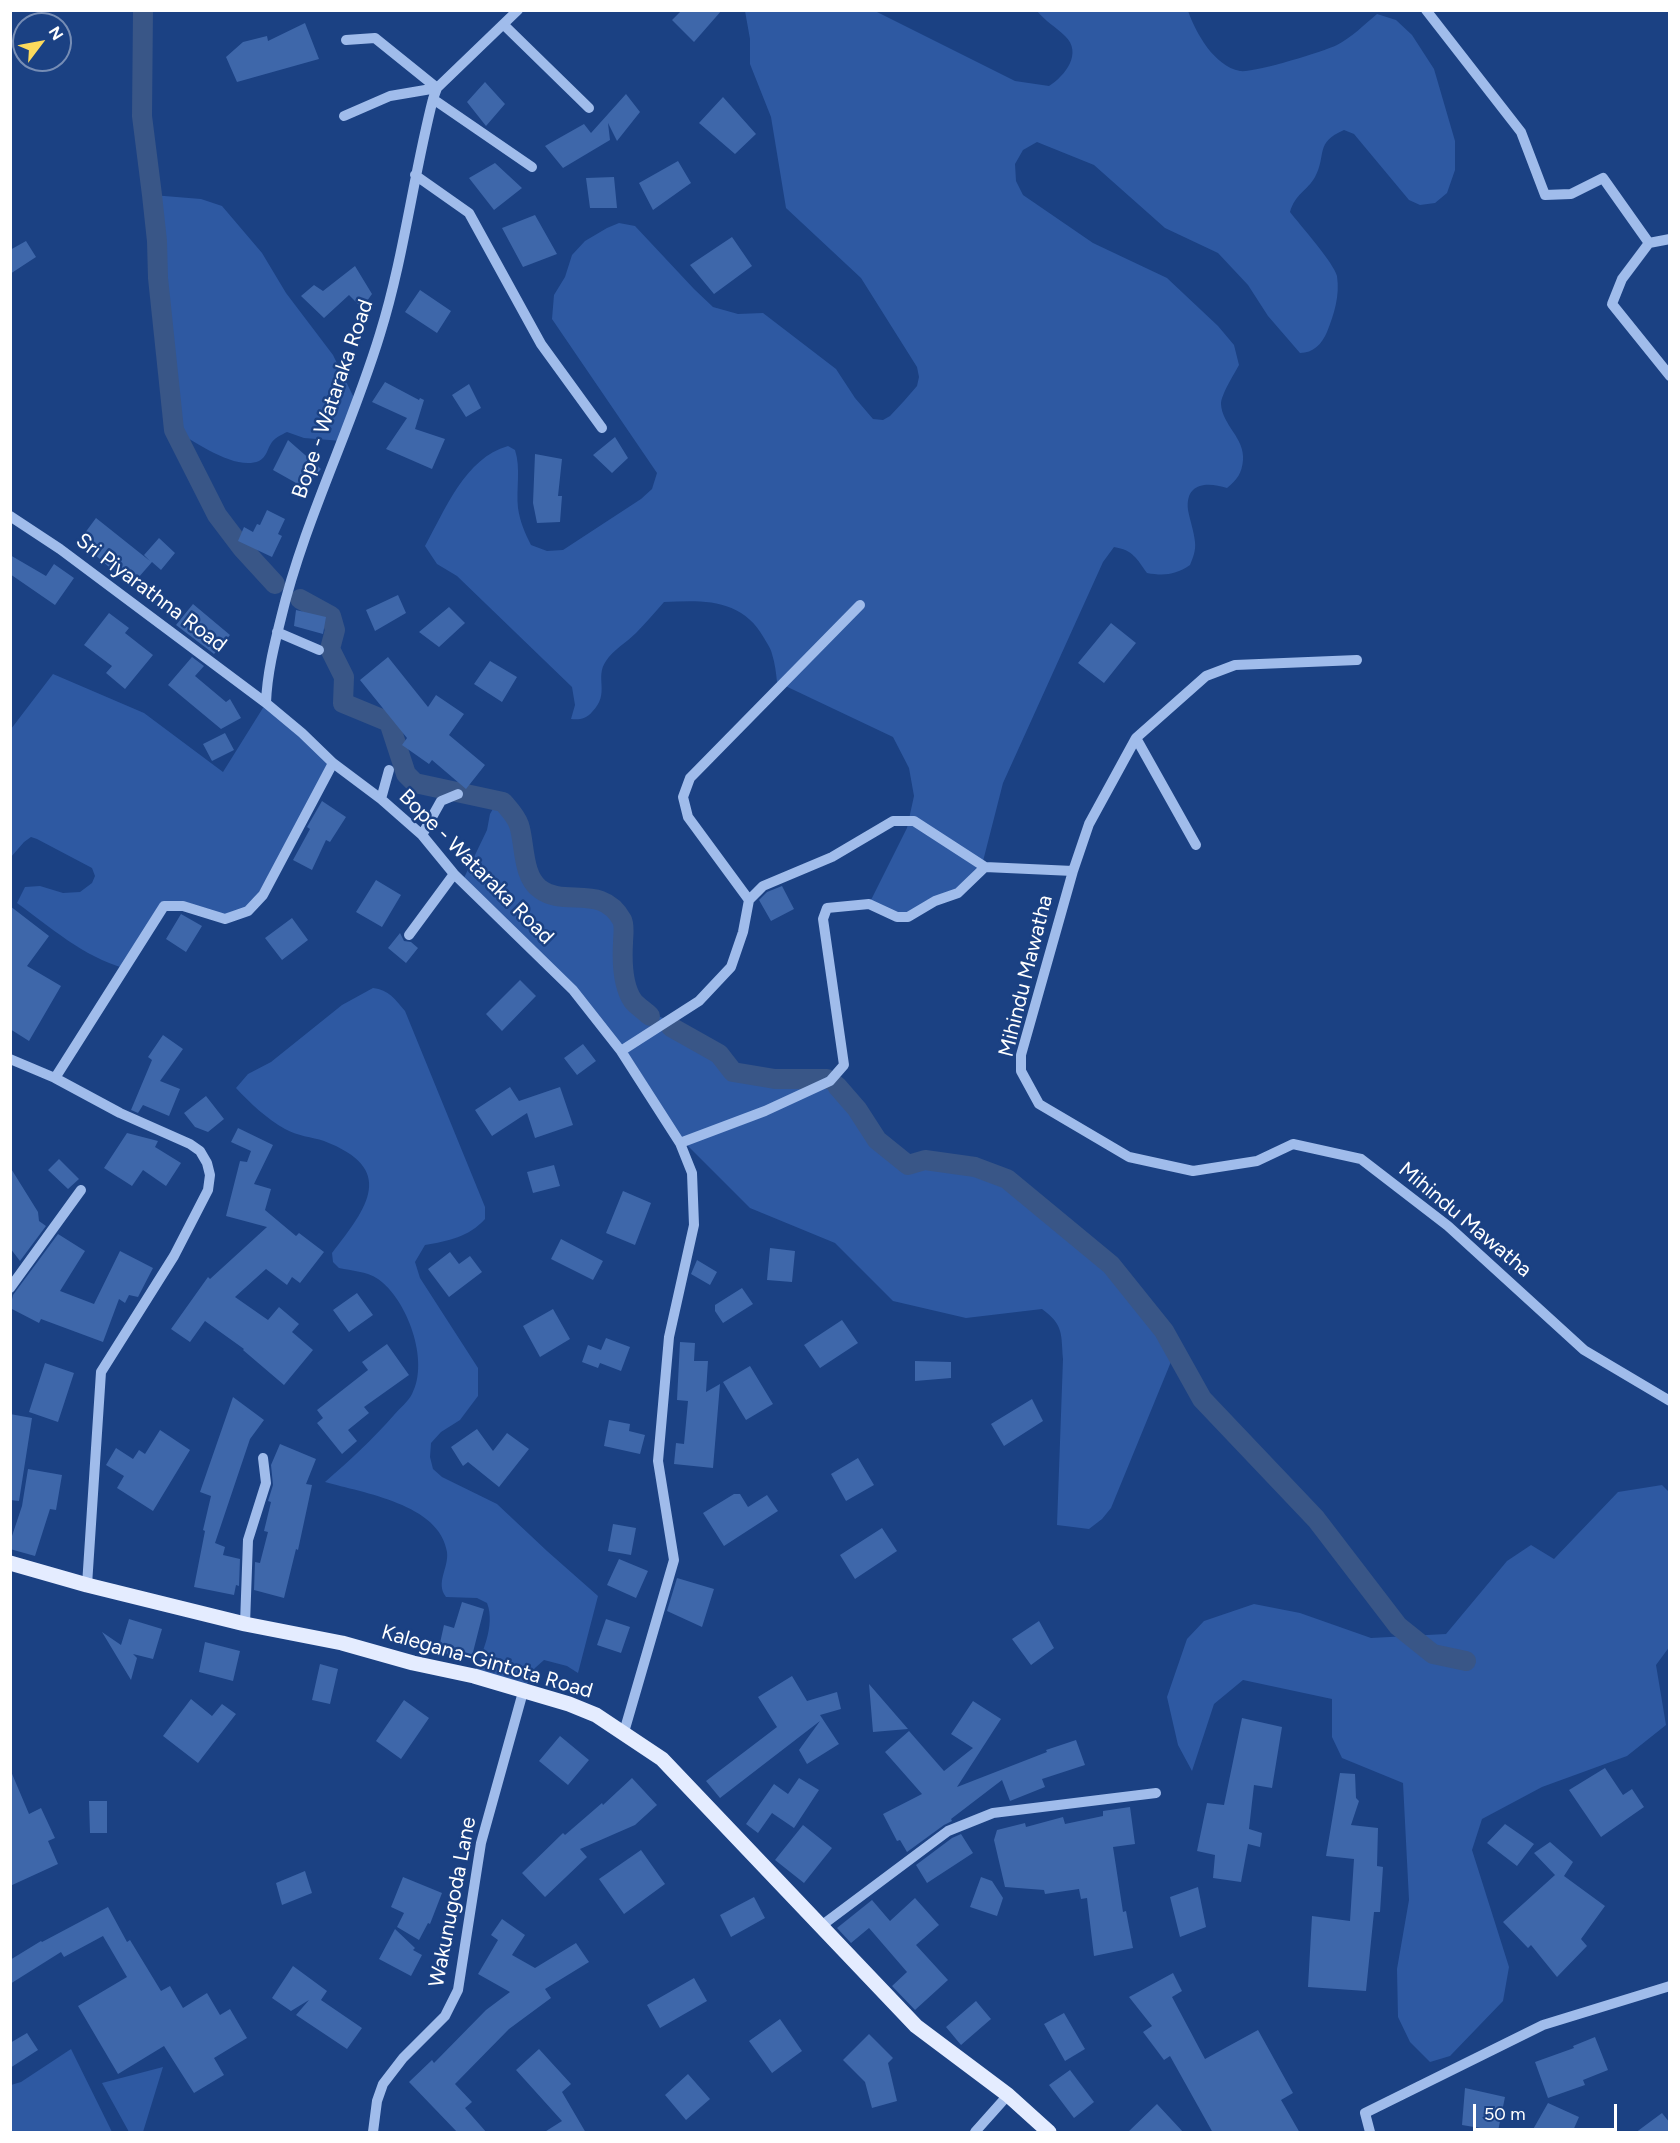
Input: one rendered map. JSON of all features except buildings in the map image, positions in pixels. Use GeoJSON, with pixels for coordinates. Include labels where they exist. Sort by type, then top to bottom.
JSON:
{"type":"FeatureCollection","features":[{"type":"Feature","properties":{"kind":"main road","name":"Kalegana-Gintota Road"},"geometry":{"type":"LineString","coordinates":[[10,1563],[87,1585],[245,1624],[342,1643],[413,1664],[474,1676],[569,1704],[596,1715],[662,1760],[916,2026],[1008,2095],[1050,2133]]}},
{"type":"Feature","properties":{"kind":"street","name":"Bope - Wataraka Road"},"geometry":{"type":"LineString","coordinates":[[518,10],[437,88],[380,334],[291,577],[267,678],[266,703],[333,763],[381,799],[422,835],[454,874],[573,990],[621,1051],[680,1143],[692,1173],[694,1225],[669,1336],[658,1461],[674,1560],[624,1732]]}},
{"type":"Feature","properties":{"kind":"street"},"geometry":{"type":"LineString","coordinates":[[1426,10],[1521,132],[1545,195],[1571,194],[1603,178],[1649,243]]}},
{"type":"Feature","properties":{"kind":"street"},"geometry":{"type":"LineString","coordinates":[[504,25],[589,108]]}},
{"type":"Feature","properties":{"kind":"street"},"geometry":{"type":"LineString","coordinates":[[346,40],[375,38],[437,88]]}},
{"type":"Feature","properties":{"kind":"street"},"geometry":{"type":"LineString","coordinates":[[344,116],[390,96],[437,88]]}},
{"type":"Feature","properties":{"kind":"street"},"geometry":{"type":"LineString","coordinates":[[433,99],[532,167]]}},
{"type":"Feature","properties":{"kind":"street"},"geometry":{"type":"LineString","coordinates":[[415,175],[469,213],[541,344],[602,428]]}},
{"type":"Feature","properties":{"kind":"street"},"geometry":{"type":"LineString","coordinates":[[1670,239],[1649,243],[1622,279],[1612,304],[1670,376]]}},
{"type":"Feature","properties":{"kind":"street","name":"Sri Piyarathna Road"},"geometry":{"type":"LineString","coordinates":[[10,516],[60,549],[266,703]]}},
{"type":"Feature","properties":{"kind":"street"},"geometry":{"type":"LineString","coordinates":[[749,900],[688,818],[683,797],[690,778],[860,605]]}},
{"type":"Feature","properties":{"kind":"street"},"geometry":{"type":"LineString","coordinates":[[277,632],[319,650]]}},
{"type":"Feature","properties":{"kind":"street","name":"Mihindu Mawatha"},"geometry":{"type":"LineString","coordinates":[[1357,660],[1235,664],[1206,676],[1136,738],[1089,824],[1073,871],[1021,1055],[1021,1071],[1039,1104],[1129,1156],[1193,1171],[1257,1161],[1293,1144],[1361,1159],[1448,1226],[1584,1350],[1670,1401]]}},
{"type":"Feature","properties":{"kind":"street"},"geometry":{"type":"LineString","coordinates":[[1136,738],[1196,845]]}},
{"type":"Feature","properties":{"kind":"street"},"geometry":{"type":"LineString","coordinates":[[55,1078],[164,906],[183,906],[225,919],[248,912],[263,895],[333,763]]}},
{"type":"Feature","properties":{"kind":"street"},"geometry":{"type":"LineString","coordinates":[[381,799],[389,770]]}},
{"type":"Feature","properties":{"kind":"street"},"geometry":{"type":"LineString","coordinates":[[422,835],[441,801],[458,794]]}},
{"type":"Feature","properties":{"kind":"street"},"geometry":{"type":"LineString","coordinates":[[621,1051],[699,1001],[731,967],[743,932],[749,900],[763,886],[832,857],[893,821],[914,821],[985,867],[1073,871]]}},
{"type":"Feature","properties":{"kind":"street"},"geometry":{"type":"LineString","coordinates":[[680,1143],[765,1111],[830,1081],[844,1065],[823,919],[827,908],[868,904],[897,917],[908,917],[935,901],[958,893],[985,867]]}},
{"type":"Feature","properties":{"kind":"street"},"geometry":{"type":"LineString","coordinates":[[409,935],[454,874]]}},
{"type":"Feature","properties":{"kind":"street"},"geometry":{"type":"LineString","coordinates":[[10,1059],[55,1078],[120,1113],[190,1144],[200,1151],[207,1163],[210,1175],[202,1204],[174,1256],[101,1372],[87,1585]]}},
{"type":"Feature","properties":{"kind":"street"},"geometry":{"type":"LineString","coordinates":[[10,1288],[81,1190]]}},
{"type":"Feature","properties":{"kind":"street"},"geometry":{"type":"LineString","coordinates":[[245,1624],[248,1540],[266,1483],[263,1458]]}},
{"type":"Feature","properties":{"kind":"street","name":"Wakunugoda Lane"},"geometry":{"type":"LineString","coordinates":[[373,2133],[377,2101],[382,2084],[445,2016],[458,1990],[481,1843],[523,1692]]}},
{"type":"Feature","properties":{"kind":"street"},"geometry":{"type":"LineString","coordinates":[[821,1926],[948,1831],[993,1813],[1156,1793]]}},
{"type":"Feature","properties":{"kind":"street"},"geometry":{"type":"LineString","coordinates":[[1370,2133],[1365,2113],[1543,2025],[1670,1986]]}},
{"type":"Feature","properties":{"kind":"street"},"geometry":{"type":"LineString","coordinates":[[975,2133],[1008,2095]]}},
{"type":"Feature","properties":{"kind":"shaded area"},"geometry":{"type":"Polygon","coordinates":[[[745,11],[875,11],[1015,81],[1049,86],[1070,64],[1072,50],[1065,36],[1037,11],[1188,11],[1201,38],[1214,56],[1222,63],[1240,71],[1303,57],[1337,45],[1353,35],[1377,14],[1396,20],[1412,35],[1434,69],[1455,141],[1455,170],[1447,193],[1435,203],[1420,205],[1409,200],[1354,134],[1344,130],[1328,140],[1315,177],[1295,201],[1290,212],[1335,270],[1338,283],[1337,298],[1327,332],[1313,350],[1305,353],[1300,353],[1268,316],[1248,285],[1218,253],[1165,228],[1094,165],[1037,142],[1023,150],[1015,164],[1016,181],[1023,195],[1093,243],[1167,278],[1218,326],[1234,345],[1239,365],[1225,390],[1221,404],[1225,419],[1241,445],[1243,460],[1238,476],[1227,488],[1212,485],[1199,486],[1190,494],[1188,510],[1195,545],[1190,565],[1169,574],[1147,573],[1130,553],[1114,547],[1103,562],[1003,783],[981,869],[958,893],[908,917],[869,904],[907,828],[914,796],[909,768],[893,737],[777,682],[770,648],[755,625],[745,615],[720,604],[693,601],[664,602],[606,661],[601,673],[602,692],[598,705],[585,718],[571,719],[575,705],[572,687],[457,576],[437,564],[425,546],[468,473],[493,452],[508,446],[515,450],[517,457],[518,508],[523,527],[531,545],[547,551],[563,550],[641,499],[652,489],[657,473],[552,319],[554,295],[565,277],[572,255],[585,241],[619,223],[635,226],[713,307],[738,314],[763,313],[836,369],[855,398],[873,419],[883,420],[890,416],[917,386],[919,377],[917,367],[861,278],[786,208],[771,117],[750,64],[750,39],[745,11]]]}},
{"type":"Feature","properties":{"kind":"shaded area"},"geometry":{"type":"Polygon","coordinates":[[[152,195],[201,199],[222,206],[262,253],[286,293],[333,355],[356,402],[342,441],[304,438],[287,432],[274,440],[262,459],[249,463],[227,459],[174,430],[152,195]]]}},
{"type":"Feature","properties":{"kind":"shaded area"},"geometry":{"type":"Polygon","coordinates":[[[53,674],[144,713],[223,772],[266,703],[333,763],[248,911],[225,919],[164,907],[124,968],[81,949],[17,903],[25,887],[40,886],[63,893],[80,892],[92,883],[95,876],[92,868],[31,837],[11,857],[11,729],[53,674]]]}},
{"type":"Feature","properties":{"kind":"shaded area"},"geometry":{"type":"Polygon","coordinates":[[[498,800],[503,802],[519,824],[528,871],[538,889],[553,895],[598,899],[611,907],[623,922],[622,956],[626,987],[634,1002],[648,1012],[690,1029],[719,1054],[733,1072],[775,1079],[830,1078],[857,1109],[877,1140],[908,1165],[925,1160],[975,1167],[1007,1179],[1111,1265],[1164,1331],[1175,1352],[1111,1508],[1102,1519],[1089,1529],[1057,1525],[1063,1359],[1060,1331],[1054,1320],[1042,1309],[966,1318],[893,1301],[835,1243],[750,1208],[683,1141],[632,1059],[463,880],[487,830],[490,814],[498,800]]]}},
{"type":"Feature","properties":{"kind":"shaded area"},"geometry":{"type":"Polygon","coordinates":[[[373,988],[388,993],[405,1011],[485,1207],[485,1219],[479,1225],[458,1237],[425,1245],[415,1262],[420,1278],[478,1368],[478,1396],[460,1420],[441,1432],[431,1443],[430,1457],[433,1469],[442,1477],[497,1504],[598,1596],[578,1673],[567,1666],[544,1660],[535,1668],[523,1692],[474,1676],[489,1630],[487,1603],[477,1598],[446,1597],[442,1581],[447,1552],[441,1536],[430,1522],[398,1503],[325,1482],[369,1442],[406,1403],[417,1380],[417,1348],[406,1315],[389,1288],[373,1276],[339,1268],[333,1262],[332,1253],[365,1205],[369,1190],[368,1177],[361,1164],[347,1152],[324,1141],[294,1133],[278,1125],[236,1088],[248,1074],[271,1062],[342,1005],[373,988]]]}},
{"type":"Feature","properties":{"kind":"shaded area"},"geometry":{"type":"Polygon","coordinates":[[[1662,1485],[1670,1493],[1670,1646],[1656,1665],[1666,1725],[1627,1756],[1542,1787],[1482,1819],[1472,1850],[1509,1967],[1503,2001],[1450,2056],[1430,2062],[1410,2042],[1398,2017],[1397,1969],[1409,1900],[1403,1783],[1342,1758],[1332,1737],[1332,1699],[1243,1680],[1214,1704],[1192,1771],[1178,1745],[1167,1697],[1187,1639],[1204,1621],[1254,1604],[1300,1613],[1371,1638],[1446,1634],[1507,1561],[1531,1545],[1554,1559],[1618,1492],[1662,1485]]]}},
{"type":"Feature","properties":{"kind":"shaded area"},"geometry":{"type":"Polygon","coordinates":[[[71,2049],[112,2132],[11,2132],[11,2085],[21,2082],[71,2049]]]}},
{"type":"Feature","properties":{"kind":"shaded area"},"geometry":{"type":"Polygon","coordinates":[[[163,2067],[143,2132],[129,2132],[102,2083],[163,2067]]]}},
{"type":"Feature","properties":{"kind":"waterway"},"geometry":{"type":"LineString","coordinates":[[143,10],[142,116],[157,241],[158,278],[174,430],[217,515],[242,548],[275,584]]}},
{"type":"Feature","properties":{"kind":"waterway"},"geometry":{"type":"LineString","coordinates":[[300,599],[331,616],[335,630],[330,649],[344,677],[343,703],[389,722],[406,774],[415,783],[503,802],[518,822],[527,868],[534,883],[540,889],[561,897],[594,899],[614,909],[623,925],[623,965],[629,995],[650,1016]]}},
{"type":"Feature","properties":{"kind":"waterway"},"geometry":{"type":"LineString","coordinates":[[671,1027],[719,1054],[733,1072],[775,1079],[827,1079]]}},
{"type":"Feature","properties":{"kind":"waterway"},"geometry":{"type":"LineString","coordinates":[[837,1086],[857,1109],[877,1140],[908,1165],[925,1160],[975,1167],[1007,1179],[1111,1265],[1164,1331],[1202,1399],[1316,1519],[1398,1626],[1433,1654],[1466,1661]]}}]}
